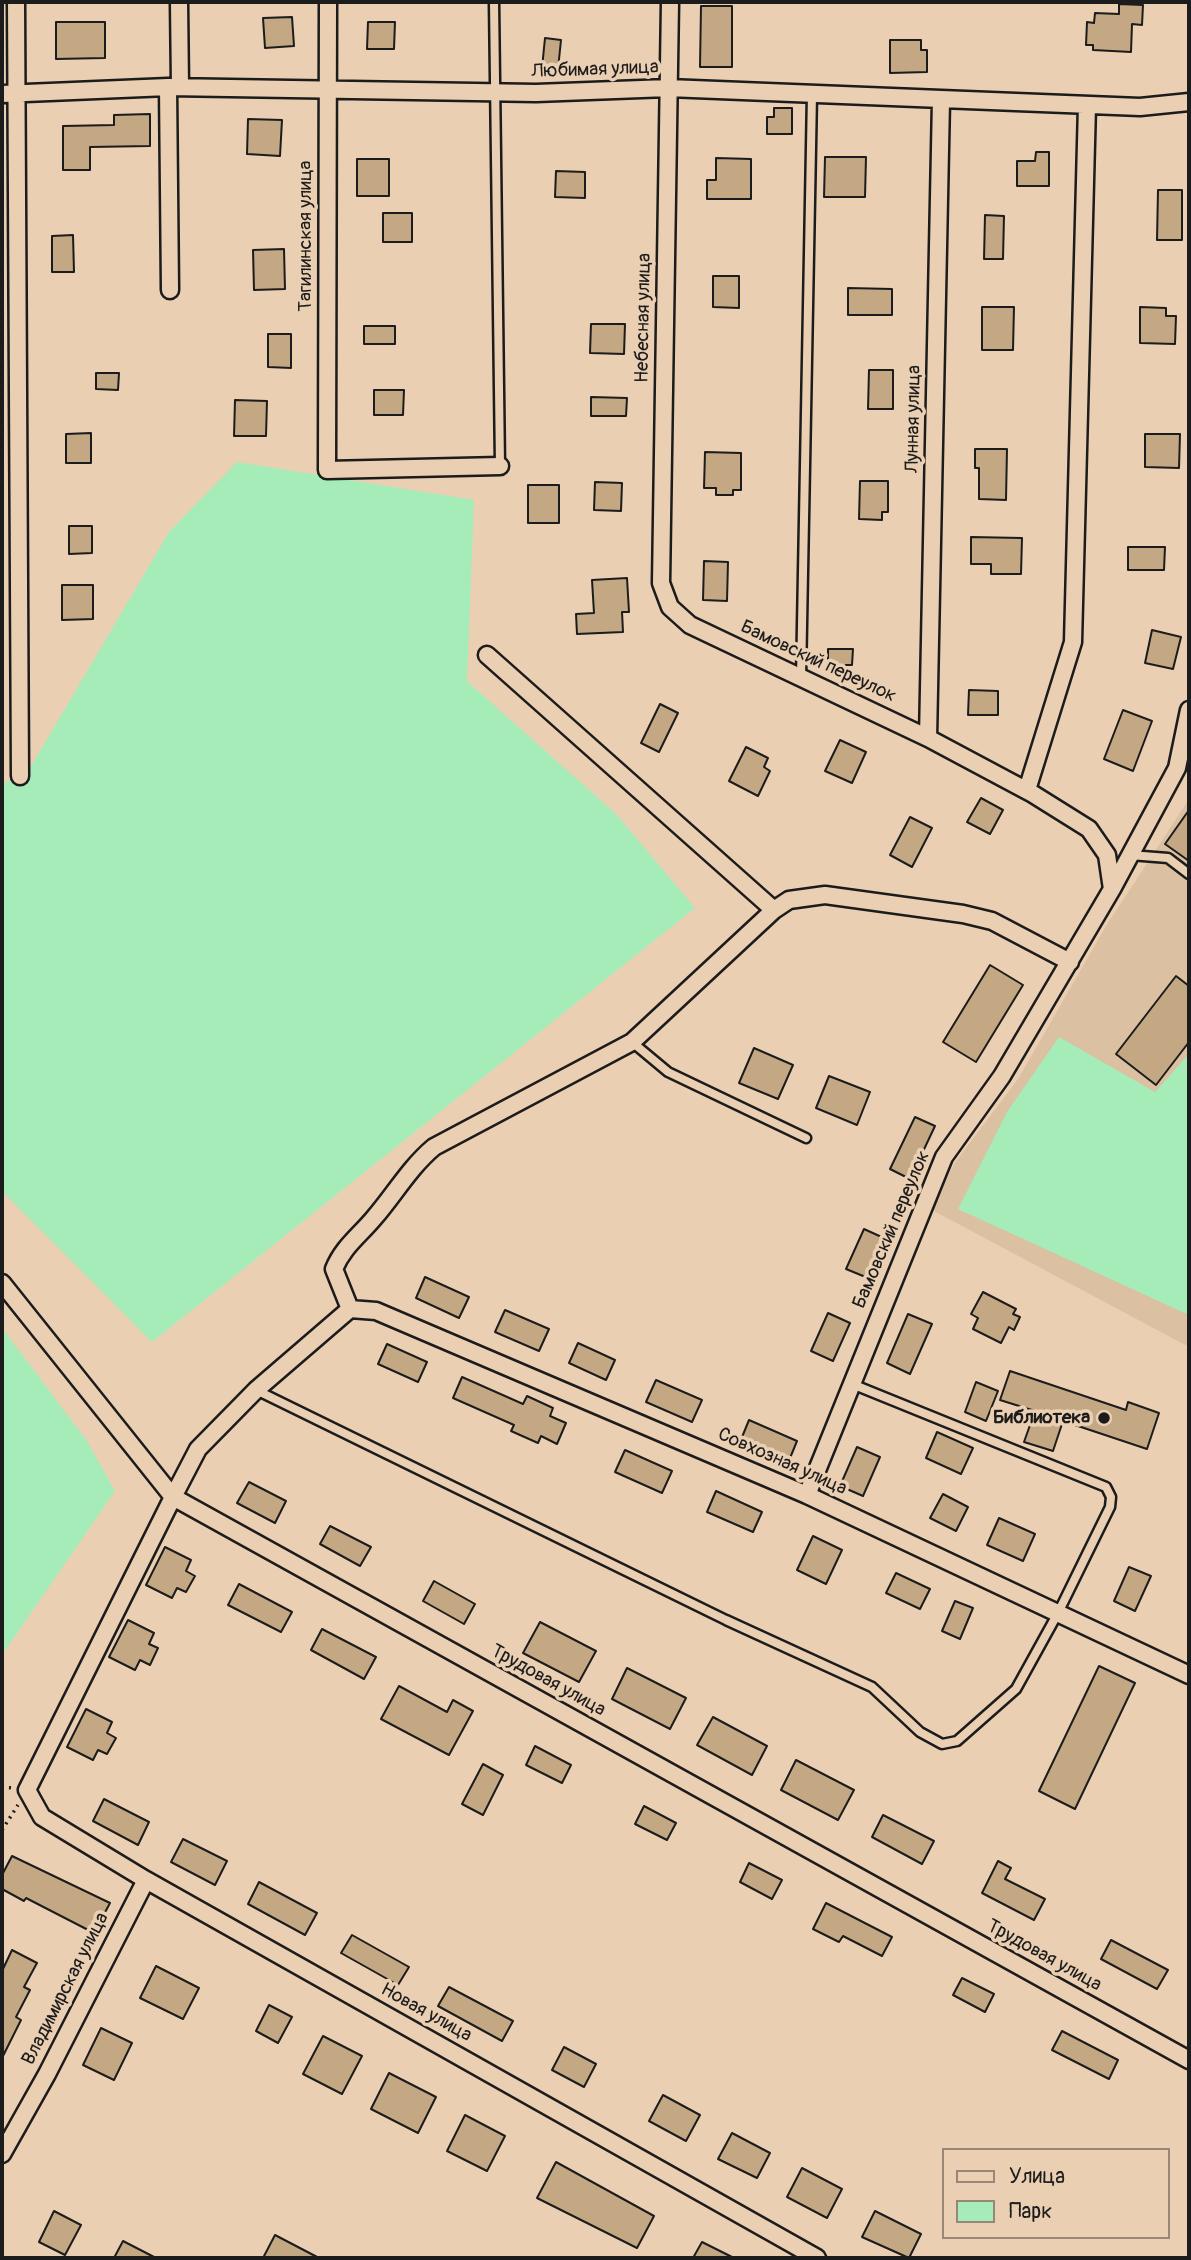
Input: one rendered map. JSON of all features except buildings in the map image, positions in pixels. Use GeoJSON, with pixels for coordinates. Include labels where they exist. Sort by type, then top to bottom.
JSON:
{"type":"FeatureCollection","features":[{"type":"Feature","properties":{"kind":"street"},"geometry":{"type":"LineString","coordinates":[[16,2],[9,94],[10,351],[19,608],[20,776]]}},
{"type":"Feature","properties":{"kind":"street"},"geometry":{"type":"LineString","coordinates":[[170,290],[174,87],[179,2]]}},
{"type":"Feature","properties":{"kind":"street","name":"Тагилинская улица"},"geometry":{"type":"LineString","coordinates":[[328,2],[327,470],[500,466]]}},
{"type":"Feature","properties":{"kind":"street","name":"Небесная улица"},"geometry":{"type":"LineString","coordinates":[[670,2],[662,583],[670,607],[690,625]]}},
{"type":"Feature","properties":{"kind":"street","name":"Любимая улица"},"geometry":{"type":"LineString","coordinates":[[9,94],[174,87],[495,93],[668,88],[1140,107],[1189,102]]}},
{"type":"Feature","properties":{"kind":"street","name":"Лунная улица"},"geometry":{"type":"LineString","coordinates":[[928,738],[942,100]]}},
{"type":"Feature","properties":{"kind":"street"},"geometry":{"type":"LineString","coordinates":[[1027,790],[1073,642],[1087,105]]}},
{"type":"Feature","properties":{"kind":"street"},"geometry":{"type":"LineString","coordinates":[[2,608],[19,608]]}},
{"type":"Feature","properties":{"kind":"street","name":"Бамовский переулок"},"geometry":{"type":"LineString","coordinates":[[690,625],[928,738],[1027,790],[1089,829],[1107,855],[1112,889]]}},
{"type":"Feature","properties":{"kind":"street"},"geometry":{"type":"LineString","coordinates":[[487,655],[774,910]]}},
{"type":"Feature","properties":{"kind":"street","name":"Бамовский переулок"},"geometry":{"type":"LineString","coordinates":[[807,1495],[944,1157],[1002,1076],[1112,889],[1177,768],[1189,710]]}},
{"type":"Feature","properties":{"kind":"street"},"geometry":{"type":"LineString","coordinates":[[27,1790],[198,1449],[256,1390],[350,1309],[334,1269],[341,1252],[374,1218],[420,1159],[434,1147],[632,1042],[774,910],[789,900],[825,895],[962,914],[992,921],[1070,962]]}},
{"type":"Feature","properties":{"kind":"street"},"geometry":{"type":"LineString","coordinates":[[2,1283],[173,1497]]}},
{"type":"Feature","properties":{"kind":"street","name":"Совхозная улица"},"geometry":{"type":"LineString","coordinates":[[350,1309],[376,1311],[807,1495],[1189,1675]]}},
{"type":"Feature","properties":{"kind":"street","name":"Трудовая улица"},"geometry":{"type":"LineString","coordinates":[[173,1497],[1189,2060]]}},
{"type":"Feature","properties":{"kind":"street","name":"Новая улица"},"geometry":{"type":"LineString","coordinates":[[27,1790],[42,1817],[146,1880],[817,2258]]}},
{"type":"Feature","properties":{"kind":"street","name":"Владимирская улица"},"geometry":{"type":"LineString","coordinates":[[2,2154],[47,2074],[146,1880]]}},
{"type":"Feature","properties":{"kind":"lane"},"geometry":{"type":"LineString","coordinates":[[494,2],[500,466]]}},
{"type":"Feature","properties":{"kind":"lane"},"geometry":{"type":"LineString","coordinates":[[801,678],[812,94]]}},
{"type":"Feature","properties":{"kind":"lane"},"geometry":{"type":"LineString","coordinates":[[1130,855],[1168,858],[1189,874]]}},
{"type":"Feature","properties":{"kind":"lane"},"geometry":{"type":"LineString","coordinates":[[632,1042],[668,1072],[806,1138]]}},
{"type":"Feature","properties":{"kind":"lane"},"geometry":{"type":"LineString","coordinates":[[256,1390],[726,1620],[872,1687],[920,1732],[942,1744],[957,1741],[1016,1689],[1058,1613],[1110,1507],[1111,1497],[1106,1487],[852,1384]]}},
{"type":"Feature","properties":{"kind":"path"},"geometry":{"type":"LineString","coordinates":[[2,1830],[27,1790]]}},
{"type":"Feature","properties":{"kind":"shaded area"},"geometry":{"type":"Polygon","coordinates":[[[1189,799],[1189,1347],[932,1210],[954,1164],[1018,1079],[1106,926],[1189,799]]]}},
{"type":"Feature","properties":{"kind":"green space"},"geometry":{"type":"Polygon","coordinates":[[[237,462],[474,500],[467,681],[616,814],[695,908],[152,1342],[2,1191],[2,783],[26,775],[169,532],[237,462]]]}},
{"type":"Feature","properties":{"kind":"green space"},"geometry":{"type":"Polygon","coordinates":[[[1059,1037],[1155,1092],[1189,1054],[1189,1315],[958,1209],[1007,1112],[1059,1037]]]}},
{"type":"Feature","properties":{"kind":"green space"},"geometry":{"type":"Polygon","coordinates":[[[2,1328],[87,1441],[115,1491],[2,1655],[2,1328]]]}},
{"type":"Feature","properties":{"kind":"place","name":"Библиотека"},"geometry":{"type":"Point","coordinates":[1104,1418]}}]}
